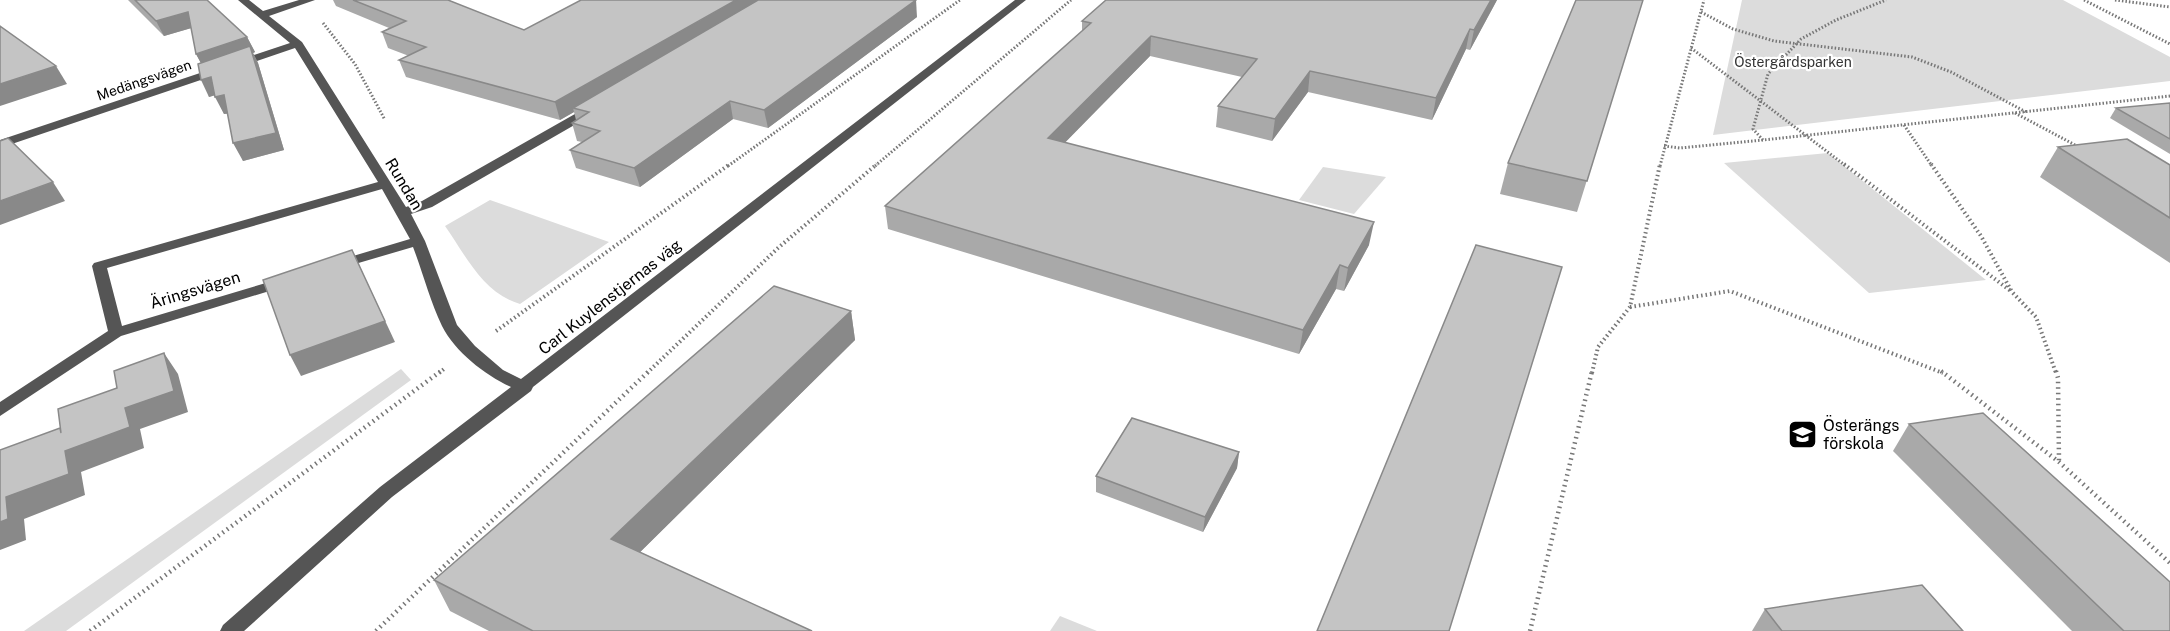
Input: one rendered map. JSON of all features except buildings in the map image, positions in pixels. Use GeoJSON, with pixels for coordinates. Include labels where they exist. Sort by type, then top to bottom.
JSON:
{"type":"FeatureCollection","features":[{"type":"Feature","properties":{"kind":"street","name":"Rundan"},"geometry":{"type":"LineString","coordinates":[[243,0],[264,14],[298,44],[404,212],[418,241],[450,326],[470,350],[497,374],[525,387]]}},
{"type":"Feature","properties":{"kind":"street"},"geometry":{"type":"LineString","coordinates":[[264,14],[310,0]]}},
{"type":"Feature","properties":{"kind":"street","name":"Carl Kuylenstjernas väg"},"geometry":{"type":"LineString","coordinates":[[230,631],[386,492],[525,387],[1021,0]]}},
{"type":"Feature","properties":{"kind":"street","name":"Medängsvägen"},"geometry":{"type":"LineString","coordinates":[[0,144],[298,44]]}},
{"type":"Feature","properties":{"kind":"street"},"geometry":{"type":"LineString","coordinates":[[404,212],[428,204],[607,101]]}},
{"type":"Feature","properties":{"kind":"street"},"geometry":{"type":"LineString","coordinates":[[116,333],[99,266],[386,183]]}},
{"type":"Feature","properties":{"kind":"street"},"geometry":{"type":"LineString","coordinates":[[320,271],[418,241]]}},
{"type":"Feature","properties":{"kind":"street","name":"Äringsvägen"},"geometry":{"type":"LineString","coordinates":[[0,410],[116,333],[297,278]]}},
{"type":"Feature","properties":{"kind":"path"},"geometry":{"type":"LineString","coordinates":[[90,631],[470,350],[960,0]]}},
{"type":"Feature","properties":{"kind":"path"},"geometry":{"type":"LineString","coordinates":[[376,631],[778,248],[1071,0]]}},
{"type":"Feature","properties":{"kind":"path"},"geometry":{"type":"LineString","coordinates":[[1530,631],[1598,347],[1630,307],[1664,146],[1704,0]]}},
{"type":"Feature","properties":{"kind":"path"},"geometry":{"type":"LineString","coordinates":[[1763,140],[1752,129],[1768,74],[1796,44],[1836,20],[1886,0]]}},
{"type":"Feature","properties":{"kind":"path"},"geometry":{"type":"LineString","coordinates":[[2084,0],[2170,44]]}},
{"type":"Feature","properties":{"kind":"path"},"geometry":{"type":"LineString","coordinates":[[2115,0],[2170,7]]}},
{"type":"Feature","properties":{"kind":"path"},"geometry":{"type":"LineString","coordinates":[[1701,12],[1733,29],[1796,44],[1912,57],[1951,72],[2026,112]]}},
{"type":"Feature","properties":{"kind":"path"},"geometry":{"type":"LineString","coordinates":[[1690,48],[2012,292],[2036,317],[2058,378],[2060,462]]}},
{"type":"Feature","properties":{"kind":"path"},"geometry":{"type":"LineString","coordinates":[[1664,146],[1680,148],[1763,140],[2170,96]]}},
{"type":"Feature","properties":{"kind":"path"},"geometry":{"type":"LineString","coordinates":[[2014,113],[2085,150]]}},
{"type":"Feature","properties":{"kind":"path"},"geometry":{"type":"LineString","coordinates":[[1904,125],[1981,236],[2012,292]]}},
{"type":"Feature","properties":{"kind":"path"},"geometry":{"type":"LineString","coordinates":[[1630,307],[1730,291],[1938,369],[2060,462],[2170,563]]}},
{"type":"Feature","properties":{"kind":"green space","name":"Östergårdsparken"},"geometry":{"type":"Polygon","coordinates":[[[1742,0],[2063,0],[2170,57],[2170,81],[1713,135],[1742,0]]]}},
{"type":"Feature","properties":{"kind":"green space"},"geometry":{"type":"Polygon","coordinates":[[[1828,153],[1986,280],[1869,293],[1724,163],[1828,153]]]}},
{"type":"Feature","properties":{"kind":"green space"},"geometry":{"type":"Polygon","coordinates":[[[1323,167],[1386,177],[1354,214],[1299,200],[1323,167]]]}},
{"type":"Feature","properties":{"kind":"green space"},"geometry":{"type":"Polygon","coordinates":[[[490,200],[609,242],[520,304],[496,291],[476,272],[445,226],[490,200]]]}},
{"type":"Feature","properties":{"kind":"green space"},"geometry":{"type":"Polygon","coordinates":[[[401,369],[411,380],[66,631],[24,631],[401,369]]]}},
{"type":"Feature","properties":{"kind":"green space"},"geometry":{"type":"Polygon","coordinates":[[[1060,616],[1097,631],[1050,631],[1060,616]]]}},
{"type":"Feature","properties":{"kind":"place","name":"Österängs förskola"},"geometry":{"type":"Point","coordinates":[1802,434]}}]}
